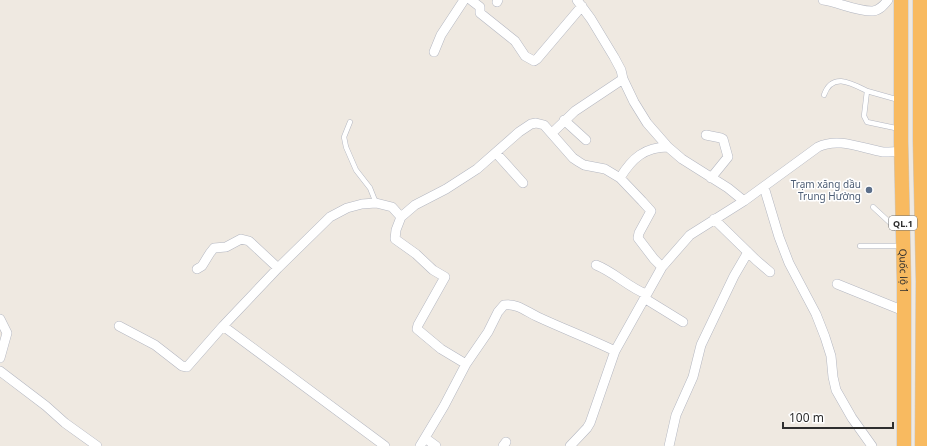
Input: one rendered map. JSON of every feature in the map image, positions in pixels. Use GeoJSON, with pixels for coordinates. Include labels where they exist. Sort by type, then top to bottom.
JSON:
{"type":"FeatureCollection","features":[{"type":"Feature","properties":{"kind":"highway","name":"Quốc lộ 1"},"geometry":{"type":"LineString","coordinates":[[901,0],[904,446]]}},
{"type":"Feature","properties":{"kind":"highway","name":"Quốc lộ 1"},"geometry":{"type":"LineString","coordinates":[[920,0],[923,19],[920,141],[923,281],[922,446]]}},
{"type":"Feature","properties":{"kind":"highway"},"geometry":{"type":"LineString","coordinates":[[902,141],[920,141]]}},
{"type":"Feature","properties":{"kind":"street"},"geometry":{"type":"LineString","coordinates":[[434,52],[441,35],[464,0]]}},
{"type":"Feature","properties":{"kind":"street"},"geometry":{"type":"LineString","coordinates":[[471,0],[480,7],[479,12],[515,41],[525,56],[534,61],[579,3],[595,25],[614,57],[638,110],[647,123],[668,148],[728,188],[744,201]]}},
{"type":"Feature","properties":{"kind":"street"},"geometry":{"type":"LineString","coordinates":[[823,0],[846,3],[863,10],[873,11],[880,8],[888,0]]}},
{"type":"Feature","properties":{"kind":"street"},"geometry":{"type":"LineString","coordinates":[[552,133],[575,111],[623,79]]}},
{"type":"Feature","properties":{"kind":"street"},"geometry":{"type":"LineString","coordinates":[[564,120],[586,140]]}},
{"type":"Feature","properties":{"kind":"street"},"geometry":{"type":"LineString","coordinates":[[466,364],[441,350],[417,329],[445,277],[433,270],[416,254],[396,240],[396,230],[401,217],[415,205],[454,184],[477,169],[519,132],[532,124],[544,124],[573,158],[579,162],[584,165],[605,169],[620,178],[651,210],[638,238],[662,267]]}},
{"type":"Feature","properties":{"kind":"street"},"geometry":{"type":"LineString","coordinates":[[706,135],[717,136],[723,140],[728,155],[727,160],[711,178]]}},
{"type":"Feature","properties":{"kind":"street"},"geometry":{"type":"LineString","coordinates":[[570,446],[590,423],[615,351],[645,296],[662,267],[690,235],[744,201],[825,143],[834,142],[847,144],[883,152],[902,141]]}},
{"type":"Feature","properties":{"kind":"street"},"geometry":{"type":"LineString","coordinates":[[620,178],[631,163],[642,153],[659,147],[668,148]]}},
{"type":"Feature","properties":{"kind":"street"},"geometry":{"type":"LineString","coordinates":[[496,153],[523,183]]}},
{"type":"Feature","properties":{"kind":"street"},"geometry":{"type":"LineString","coordinates":[[764,187],[779,237],[789,263],[816,314],[825,337],[831,356],[836,390],[852,418],[872,446]]}},
{"type":"Feature","properties":{"kind":"street"},"geometry":{"type":"LineString","coordinates":[[119,326],[155,346],[182,366],[187,367],[223,326],[330,216],[362,204],[376,203],[392,207],[401,217]]}},
{"type":"Feature","properties":{"kind":"street"},"geometry":{"type":"LineString","coordinates":[[714,219],[770,272]]}},
{"type":"Feature","properties":{"kind":"street"},"geometry":{"type":"LineString","coordinates":[[197,269],[202,266],[214,248],[226,247],[241,239],[249,241],[278,268]]}},
{"type":"Feature","properties":{"kind":"street"},"geometry":{"type":"LineString","coordinates":[[669,446],[676,415],[693,377],[701,345],[734,276],[748,252]]}},
{"type":"Feature","properties":{"kind":"street"},"geometry":{"type":"LineString","coordinates":[[596,265],[607,270],[638,290],[683,322]]}},
{"type":"Feature","properties":{"kind":"street"},"geometry":{"type":"LineString","coordinates":[[837,284],[904,311]]}},
{"type":"Feature","properties":{"kind":"street"},"geometry":{"type":"LineString","coordinates":[[436,446],[422,442],[444,406],[466,364],[488,332],[498,312],[504,305],[510,304],[518,307],[615,351]]}},
{"type":"Feature","properties":{"kind":"street"},"geometry":{"type":"LineString","coordinates":[[0,320],[7,333],[0,358]]}},
{"type":"Feature","properties":{"kind":"street"},"geometry":{"type":"LineString","coordinates":[[223,326],[385,446]]}},
{"type":"Feature","properties":{"kind":"street"},"geometry":{"type":"LineString","coordinates":[[0,371],[46,406],[65,423],[98,446]]}},
{"type":"Feature","properties":{"kind":"lane"},"geometry":{"type":"LineString","coordinates":[[824,94],[829,85],[834,82],[841,81],[855,85],[867,91],[902,101]]}},
{"type":"Feature","properties":{"kind":"lane"},"geometry":{"type":"LineString","coordinates":[[867,91],[864,116],[865,119],[902,141]]}},
{"type":"Feature","properties":{"kind":"lane"},"geometry":{"type":"LineString","coordinates":[[350,122],[344,137],[346,147],[356,170],[370,188],[376,203]]}},
{"type":"Feature","properties":{"kind":"lane"},"geometry":{"type":"LineString","coordinates":[[873,207],[903,241]]}},
{"type":"Feature","properties":{"kind":"lane"},"geometry":{"type":"LineString","coordinates":[[860,246],[903,241]]}},
{"type":"Feature","properties":{"kind":"place","name":"Trạm xăng dầu Trung Hường"},"geometry":{"type":"Point","coordinates":[869,190]}}]}
